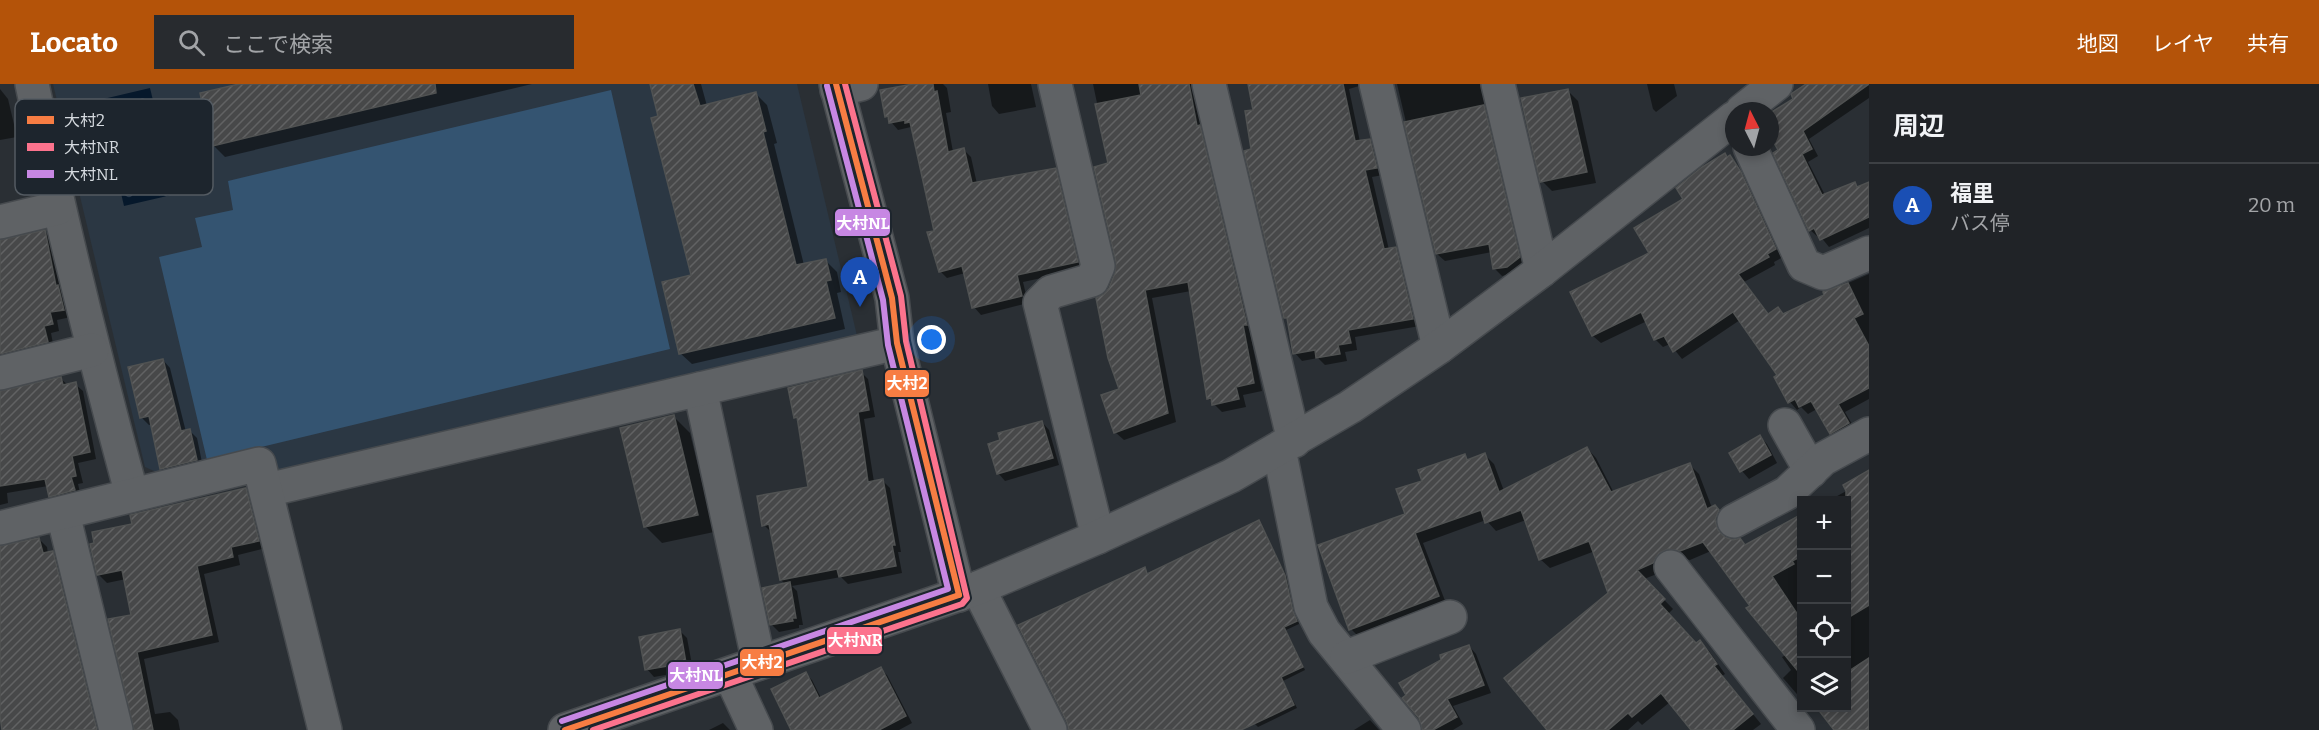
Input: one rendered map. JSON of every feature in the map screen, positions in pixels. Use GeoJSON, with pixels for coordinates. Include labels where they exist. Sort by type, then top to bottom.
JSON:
{"type":"FeatureCollection","features":[{"type":"Feature","properties":{"kind":"street"},"geometry":{"type":"LineString","coordinates":[[32,84],[35,99]]}},
{"type":"Feature","properties":{"kind":"street"},"geometry":{"type":"LineString","coordinates":[[1055,84],[1098,266],[1092,280],[1051,292],[1040,303],[1098,537]]}},
{"type":"Feature","properties":{"kind":"street"},"geometry":{"type":"LineString","coordinates":[[1209,84],[1287,445],[1311,607],[1324,632],[1347,657],[1404,730]]}},
{"type":"Feature","properties":{"kind":"street"},"geometry":{"type":"LineString","coordinates":[[1376,84],[1439,347]]}},
{"type":"Feature","properties":{"kind":"street"},"geometry":{"type":"LineString","coordinates":[[1498,84],[1542,270]]}},
{"type":"Feature","properties":{"kind":"street"},"geometry":{"type":"LineString","coordinates":[[1753,102],[1776,84]]}},
{"type":"Feature","properties":{"kind":"street"},"geometry":{"type":"LineString","coordinates":[[845,86],[892,298],[897,343],[969,591],[1050,730]]}},
{"type":"Feature","properties":{"kind":"street"},"geometry":{"type":"LineString","coordinates":[[565,730],[969,591],[1098,537],[1231,476],[1350,407],[1439,347],[1542,270],[1725,125]]}},
{"type":"Feature","properties":{"kind":"street"},"geometry":{"type":"LineString","coordinates":[[1754,156],[1804,265],[1823,273],[1869,253]]}},
{"type":"Feature","properties":{"kind":"street"},"geometry":{"type":"LineString","coordinates":[[55,195],[92,350],[132,495]]}},
{"type":"Feature","properties":{"kind":"street"},"geometry":{"type":"LineString","coordinates":[[0,222],[58,208]]}},
{"type":"Feature","properties":{"kind":"street"},"geometry":{"type":"LineString","coordinates":[[267,490],[897,343]]}},
{"type":"Feature","properties":{"kind":"street"},"geometry":{"type":"LineString","coordinates":[[0,373],[92,350]]}},
{"type":"Feature","properties":{"kind":"street"},"geometry":{"type":"LineString","coordinates":[[700,389],[756,730]]}},
{"type":"Feature","properties":{"kind":"street"},"geometry":{"type":"LineString","coordinates":[[1785,425],[1810,471]]}},
{"type":"Feature","properties":{"kind":"street"},"geometry":{"type":"LineString","coordinates":[[1734,521],[1787,493],[1823,459],[1869,434]]}},
{"type":"Feature","properties":{"kind":"street"},"geometry":{"type":"LineString","coordinates":[[0,528],[259,464],[325,730]]}},
{"type":"Feature","properties":{"kind":"street"},"geometry":{"type":"LineString","coordinates":[[63,514],[116,730]]}},
{"type":"Feature","properties":{"kind":"street"},"geometry":{"type":"LineString","coordinates":[[1671,567],[1798,730]]}},
{"type":"Feature","properties":{"kind":"street"},"geometry":{"type":"LineString","coordinates":[[1347,657],[1450,617]]}},
{"type":"Feature","properties":{"kind":"shaded area"},"geometry":{"type":"Polygon","coordinates":[[[53,84],[797,84],[859,344],[281,480],[163,475],[145,467],[80,195],[213,195],[213,99],[57,99],[53,84]]]}},
{"type":"Feature","properties":{"kind":"shaded area"},"geometry":{"type":"Polygon","coordinates":[[[611,90],[670,349],[207,460],[159,257],[202,247],[195,218],[233,210],[228,181],[611,90]]]}},
{"type":"Feature","properties":{"kind":"water"},"geometry":{"type":"Polygon","coordinates":[[[150,88],[153,99],[103,99],[150,88]]]}},
{"type":"Feature","properties":{"kind":"water"},"geometry":{"type":"Polygon","coordinates":[[[121,195],[172,195],[124,206],[121,195]]]}},
{"type":"Feature","properties":{"kind":"building"},"geometry":{"type":"Polygon","coordinates":[[[239,84],[435,84],[436,93],[213,146],[213,99],[201,99],[200,93],[239,84]]]}},
{"type":"Feature","properties":{"kind":"building"},"geometry":{"type":"Polygon","coordinates":[[[650,84],[693,84],[700,106],[756,92],[766,131],[763,132],[796,265],[826,259],[831,280],[826,281],[835,318],[679,354],[662,282],[691,275],[651,118],[658,116],[650,84]]]}},
{"type":"Feature","properties":{"kind":"building"},"geometry":{"type":"Polygon","coordinates":[[[913,84],[933,84],[934,92],[937,91],[948,152],[964,148],[972,183],[1056,168],[1078,262],[1017,275],[1022,296],[972,308],[962,266],[939,272],[927,232],[934,231],[910,122],[905,123],[905,120],[889,123],[888,116],[885,117],[880,90],[913,84]]]}},
{"type":"Feature","properties":{"kind":"building"},"geometry":{"type":"Polygon","coordinates":[[[1139,84],[1189,84],[1197,126],[1200,125],[1247,325],[1243,325],[1254,383],[1236,387],[1239,399],[1212,405],[1211,398],[1207,399],[1188,282],[1145,290],[1168,413],[1114,433],[1101,395],[1119,389],[1108,358],[1096,298],[1109,288],[1115,273],[1116,262],[1094,167],[1108,163],[1095,104],[1141,95],[1139,84]]]}},
{"type":"Feature","properties":{"kind":"building"},"geometry":{"type":"Polygon","coordinates":[[[1248,84],[1343,84],[1355,141],[1370,139],[1377,168],[1365,170],[1384,249],[1396,247],[1413,319],[1348,330],[1351,343],[1338,345],[1340,354],[1316,358],[1315,350],[1293,354],[1287,318],[1284,318],[1244,151],[1251,149],[1245,111],[1253,110],[1248,84]]]}},
{"type":"Feature","properties":{"kind":"building"},"geometry":{"type":"Polygon","coordinates":[[[1806,84],[1869,84],[1803,131],[1812,149],[1802,154],[1822,195],[1855,182],[1857,187],[1869,182],[1869,217],[1820,240],[1814,228],[1809,231],[1774,156],[1779,156],[1779,108],[1793,99],[1791,94],[1806,84]]]}},
{"type":"Feature","properties":{"kind":"building"},"geometry":{"type":"Polygon","coordinates":[[[1568,89],[1587,172],[1540,182],[1521,98],[1568,89]]]}},
{"type":"Feature","properties":{"kind":"building"},"geometry":{"type":"Polygon","coordinates":[[[1484,105],[1520,257],[1507,267],[1493,269],[1489,244],[1436,254],[1404,122],[1484,105]]]}},
{"type":"Feature","properties":{"kind":"building"},"geometry":{"type":"Polygon","coordinates":[[[1725,153],[1725,156],[1731,156],[1741,172],[1776,249],[1767,254],[1769,257],[1738,274],[1768,314],[1778,307],[1783,314],[1824,295],[1823,292],[1848,283],[1863,314],[1854,318],[1869,346],[1869,388],[1838,404],[1849,423],[1830,434],[1811,401],[1799,407],[1795,399],[1788,403],[1774,377],[1777,375],[1733,312],[1673,352],[1664,336],[1654,340],[1641,312],[1592,336],[1570,292],[1649,253],[1634,228],[1683,199],[1676,188],[1702,167],[1725,153]]]}},
{"type":"Feature","properties":{"kind":"building"},"geometry":{"type":"Polygon","coordinates":[[[45,230],[56,286],[58,285],[64,310],[50,312],[53,324],[44,326],[48,342],[0,354],[0,240],[45,230]]]}},
{"type":"Feature","properties":{"kind":"building"},"geometry":{"type":"Polygon","coordinates":[[[163,359],[181,431],[190,429],[197,460],[160,469],[149,416],[140,418],[128,367],[163,359]]]}},
{"type":"Feature","properties":{"kind":"building"},"geometry":{"type":"Polygon","coordinates":[[[862,370],[869,410],[858,412],[868,482],[883,479],[895,545],[892,545],[896,566],[839,577],[837,569],[780,580],[769,524],[762,526],[757,496],[808,487],[797,417],[794,418],[788,388],[862,370]]]}},
{"type":"Feature","properties":{"kind":"building"},"geometry":{"type":"Polygon","coordinates":[[[61,377],[63,385],[76,382],[90,452],[72,456],[76,476],[71,477],[75,490],[49,497],[45,479],[0,486],[0,391],[61,377]]]}},
{"type":"Feature","properties":{"kind":"building"},"geometry":{"type":"Polygon","coordinates":[[[674,415],[698,515],[644,527],[620,428],[674,415]]]}},
{"type":"Feature","properties":{"kind":"building"},"geometry":{"type":"Polygon","coordinates":[[[1042,421],[1053,458],[997,474],[988,444],[1000,440],[998,433],[1042,421]]]}},
{"type":"Feature","properties":{"kind":"building"},"geometry":{"type":"Polygon","coordinates":[[[1760,435],[1771,455],[1740,472],[1729,453],[1760,435]]]}},
{"type":"Feature","properties":{"kind":"building"},"geometry":{"type":"Polygon","coordinates":[[[1587,447],[1611,492],[1690,463],[1707,509],[1715,505],[1719,510],[1715,520],[1718,530],[1725,537],[1733,540],[1740,538],[1745,545],[1797,517],[1797,558],[1792,561],[1794,564],[1772,576],[1797,614],[1797,670],[1746,608],[1750,606],[1703,542],[1680,551],[1668,549],[1659,553],[1653,563],[1637,570],[1665,599],[1660,604],[1696,643],[1700,640],[1717,664],[1714,666],[1753,714],[1733,730],[1691,730],[1661,693],[1632,717],[1628,713],[1608,730],[1547,730],[1504,678],[1608,593],[1589,541],[1539,560],[1521,510],[1485,523],[1481,510],[1415,533],[1439,596],[1349,630],[1318,545],[1405,514],[1396,489],[1422,481],[1418,470],[1465,454],[1467,460],[1485,453],[1499,492],[1587,447]]]}},
{"type":"Feature","properties":{"kind":"building"},"geometry":{"type":"Polygon","coordinates":[[[1869,470],[1869,605],[1851,616],[1851,496],[1846,496],[1843,485],[1869,470]]]}},
{"type":"Feature","properties":{"kind":"building"},"geometry":{"type":"Polygon","coordinates":[[[246,488],[259,541],[231,547],[233,557],[197,566],[212,635],[137,652],[153,730],[134,730],[108,619],[131,615],[122,570],[97,575],[90,544],[94,543],[92,532],[132,524],[130,515],[246,488]]]}},
{"type":"Feature","properties":{"kind":"building"},"geometry":{"type":"Polygon","coordinates":[[[1259,520],[1285,575],[1297,621],[1284,627],[1303,667],[1281,677],[1294,705],[1241,730],[1069,730],[1018,625],[1145,567],[1147,574],[1259,520]]]}},
{"type":"Feature","properties":{"kind":"building"},"geometry":{"type":"Polygon","coordinates":[[[39,538],[43,553],[53,551],[97,730],[2,730],[0,716],[0,546],[39,538]]]}},
{"type":"Feature","properties":{"kind":"building"},"geometry":{"type":"Polygon","coordinates":[[[790,582],[796,618],[792,618],[793,621],[770,625],[762,588],[790,582]]]}},
{"type":"Feature","properties":{"kind":"building"},"geometry":{"type":"Polygon","coordinates":[[[680,629],[686,663],[645,670],[639,637],[680,629]]]}},
{"type":"Feature","properties":{"kind":"building"},"geometry":{"type":"Polygon","coordinates":[[[1469,645],[1484,685],[1447,699],[1457,717],[1433,730],[1422,730],[1419,718],[1402,698],[1406,695],[1399,683],[1441,660],[1440,655],[1469,645]]]}},
{"type":"Feature","properties":{"kind":"building"},"geometry":{"type":"Polygon","coordinates":[[[1869,658],[1869,730],[1834,730],[1820,712],[1851,712],[1851,670],[1869,658]]]}},
{"type":"Feature","properties":{"kind":"building"},"geometry":{"type":"Polygon","coordinates":[[[881,667],[906,716],[879,730],[791,730],[771,689],[806,672],[819,698],[881,667]]]}},
{"type":"Feature","properties":{"kind":"transit line","name":"大村2"},"geometry":{"type":"LineString","coordinates":[[836,84],[892,298],[897,343],[959,595]]}},
{"type":"Feature","properties":{"kind":"transit line","name":"大村NR"},"geometry":{"type":"LineString","coordinates":[[593,730],[962,604],[967,598],[906,341],[901,296],[845,84]]}},
{"type":"Feature","properties":{"kind":"transit line","name":"大村NL"},"geometry":{"type":"LineString","coordinates":[[562,721],[948,589],[888,345],[883,300],[827,86]]}},
{"type":"Feature","properties":{"kind":"transit line","name":"大村2"},"geometry":{"type":"LineString","coordinates":[[565,730],[959,595]]}},
{"type":"Feature","properties":{"kind":"place","name":"福里"},"geometry":{"type":"Point","coordinates":[860,307]}}]}
